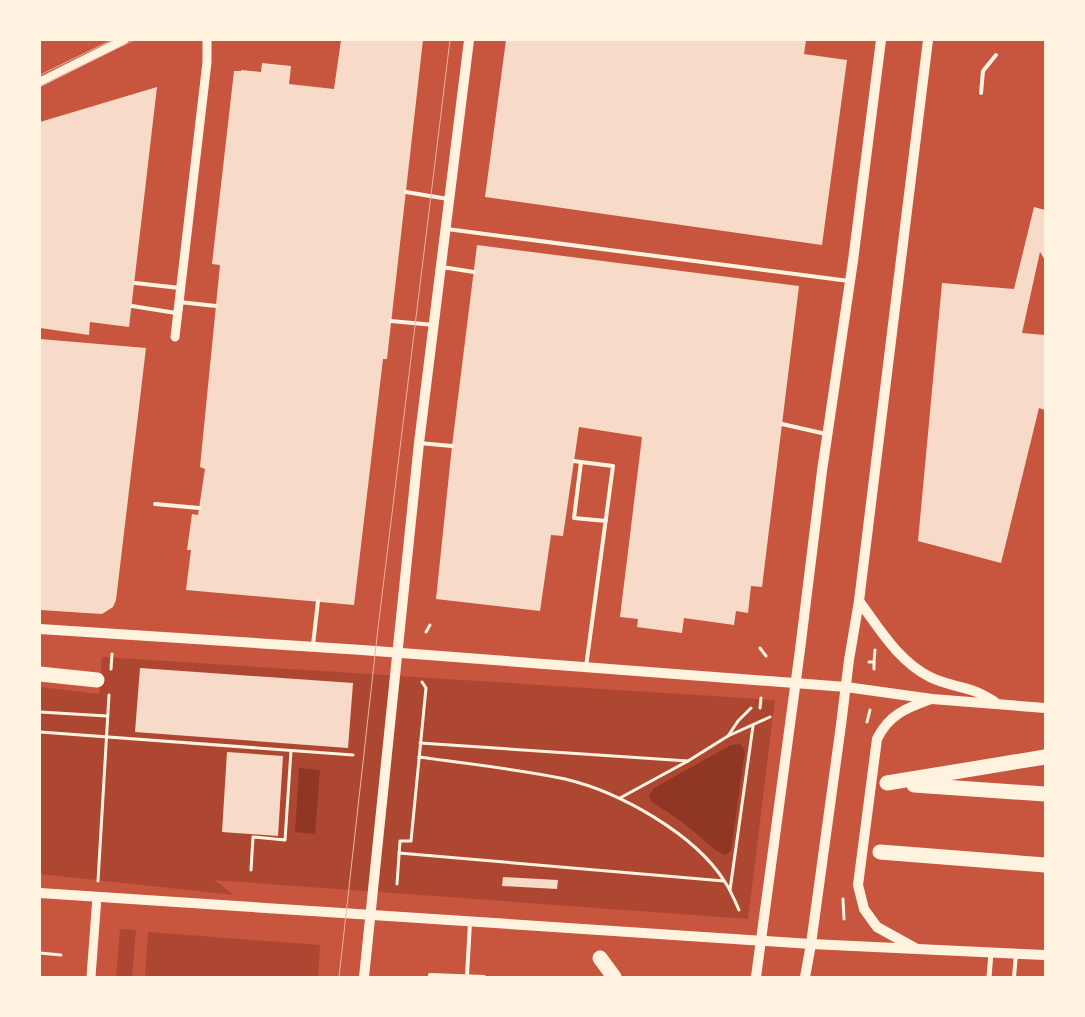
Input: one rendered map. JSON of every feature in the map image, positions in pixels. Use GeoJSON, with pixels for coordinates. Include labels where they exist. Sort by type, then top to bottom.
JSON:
{"type":"FeatureCollection","features":[{"type":"Feature","properties":{"kind":"highway"},"geometry":{"type":"LineString","coordinates":[[40,674],[96,680]]}},
{"type":"Feature","properties":{"kind":"highway"},"geometry":{"type":"LineString","coordinates":[[1045,757],[887,783],[1045,794]]}},
{"type":"Feature","properties":{"kind":"highway"},"geometry":{"type":"LineString","coordinates":[[880,852],[1045,865]]}},
{"type":"Feature","properties":{"kind":"highway"},"geometry":{"type":"LineString","coordinates":[[600,958],[614,977]]}},
{"type":"Feature","properties":{"kind":"main road"},"geometry":{"type":"LineString","coordinates":[[364,977],[369,914],[420,443],[469,40]]}},
{"type":"Feature","properties":{"kind":"main road"},"geometry":{"type":"LineString","coordinates":[[756,977],[881,40]]}},
{"type":"Feature","properties":{"kind":"main road"},"geometry":{"type":"LineString","coordinates":[[805,977],[859,601],[928,40]]}},
{"type":"Feature","properties":{"kind":"main road"},"geometry":{"type":"LineString","coordinates":[[859,601],[883,635],[908,663],[930,677],[954,686],[976,691],[998,704]]}},
{"type":"Feature","properties":{"kind":"main road"},"geometry":{"type":"LineString","coordinates":[[40,629],[796,683],[846,687],[932,699],[1045,708]]}},
{"type":"Feature","properties":{"kind":"main road"},"geometry":{"type":"LineString","coordinates":[[918,949],[878,927],[864,909],[858,885],[877,739],[882,728],[890,719],[909,708],[932,699]]}},
{"type":"Feature","properties":{"kind":"main road"},"geometry":{"type":"LineString","coordinates":[[40,893],[811,944],[1045,955]]}},
{"type":"Feature","properties":{"kind":"street"},"geometry":{"type":"LineString","coordinates":[[40,82],[124,40]]}},
{"type":"Feature","properties":{"kind":"street"},"geometry":{"type":"LineString","coordinates":[[175,337],[207,62],[207,40]]}},
{"type":"Feature","properties":{"kind":"street"},"geometry":{"type":"LineString","coordinates":[[92,977],[98,897]]}},
{"type":"Feature","properties":{"kind":"street"},"geometry":{"type":"LineString","coordinates":[[988,977],[991,953]]}},
{"type":"Feature","properties":{"kind":"lane"},"geometry":{"type":"LineString","coordinates":[[981,92],[984,71],[996,55]]}},
{"type":"Feature","properties":{"kind":"lane"},"geometry":{"type":"LineString","coordinates":[[406,192],[451,199]]}},
{"type":"Feature","properties":{"kind":"lane"},"geometry":{"type":"LineString","coordinates":[[447,229],[850,281]]}},
{"type":"Feature","properties":{"kind":"lane"},"geometry":{"type":"LineString","coordinates":[[442,267],[474,272]]}},
{"type":"Feature","properties":{"kind":"lane"},"geometry":{"type":"LineString","coordinates":[[134,283],[180,288]]}},
{"type":"Feature","properties":{"kind":"lane"},"geometry":{"type":"LineString","coordinates":[[179,302],[216,306]]}},
{"type":"Feature","properties":{"kind":"lane"},"geometry":{"type":"LineString","coordinates":[[132,306],[177,313]]}},
{"type":"Feature","properties":{"kind":"lane"},"geometry":{"type":"LineString","coordinates":[[391,321],[434,325]]}},
{"type":"Feature","properties":{"kind":"lane"},"geometry":{"type":"LineString","coordinates":[[782,424],[827,434]]}},
{"type":"Feature","properties":{"kind":"lane"},"geometry":{"type":"LineString","coordinates":[[420,443],[452,446]]}},
{"type":"Feature","properties":{"kind":"lane"},"geometry":{"type":"LineString","coordinates":[[574,462],[614,466],[586,667]]}},
{"type":"Feature","properties":{"kind":"lane"},"geometry":{"type":"LineString","coordinates":[[582,462],[574,518],[606,521]]}},
{"type":"Feature","properties":{"kind":"lane"},"geometry":{"type":"LineString","coordinates":[[155,504],[199,508]]}},
{"type":"Feature","properties":{"kind":"lane"},"geometry":{"type":"LineString","coordinates":[[313,647],[318,601]]}},
{"type":"Feature","properties":{"kind":"lane"},"geometry":{"type":"LineString","coordinates":[[468,975],[470,921]]}},
{"type":"Feature","properties":{"kind":"lane"},"geometry":{"type":"LineString","coordinates":[[1014,977],[1016,954]]}},
{"type":"Feature","properties":{"kind":"lane"},"geometry":{"type":"LineString","coordinates":[[430,977],[430,975],[484,977]]}},
{"type":"Feature","properties":{"kind":"path"},"geometry":{"type":"LineString","coordinates":[[426,632],[430,625]]}},
{"type":"Feature","properties":{"kind":"path"},"geometry":{"type":"LineString","coordinates":[[760,648],[766,656]]}},
{"type":"Feature","properties":{"kind":"path"},"geometry":{"type":"LineString","coordinates":[[111,672],[112,654]]}},
{"type":"Feature","properties":{"kind":"path"},"geometry":{"type":"LineString","coordinates":[[869,662],[874,662],[874,669]]}},
{"type":"Feature","properties":{"kind":"path"},"geometry":{"type":"LineString","coordinates":[[397,884],[400,841],[411,841],[426,688],[422,682]]}},
{"type":"Feature","properties":{"kind":"path"},"geometry":{"type":"LineString","coordinates":[[100,861],[109,689]]}},
{"type":"Feature","properties":{"kind":"path"},"geometry":{"type":"LineString","coordinates":[[760,708],[761,698]]}},
{"type":"Feature","properties":{"kind":"path"},"geometry":{"type":"LineString","coordinates":[[728,736],[738,721],[751,708]]}},
{"type":"Feature","properties":{"kind":"path"},"geometry":{"type":"LineString","coordinates":[[40,712],[107,716]]}},
{"type":"Feature","properties":{"kind":"path"},"geometry":{"type":"LineString","coordinates":[[620,798],[688,762],[728,736],[770,717]]}},
{"type":"Feature","properties":{"kind":"path"},"geometry":{"type":"LineString","coordinates":[[730,890],[753,725]]}},
{"type":"Feature","properties":{"kind":"path"},"geometry":{"type":"LineString","coordinates":[[40,732],[354,756]]}},
{"type":"Feature","properties":{"kind":"path"},"geometry":{"type":"LineString","coordinates":[[420,744],[688,762]]}},
{"type":"Feature","properties":{"kind":"path"},"geometry":{"type":"LineString","coordinates":[[251,870],[252,837],[285,840],[291,751]]}},
{"type":"Feature","properties":{"kind":"path"},"geometry":{"type":"LineString","coordinates":[[418,757],[491,766],[567,780],[620,798],[669,826],[705,859],[725,881],[739,910]]}},
{"type":"Feature","properties":{"kind":"path"},"geometry":{"type":"LineString","coordinates":[[399,853],[725,881]]}},
{"type":"Feature","properties":{"kind":"path"},"geometry":{"type":"LineString","coordinates":[[40,953],[61,954]]}},
{"type":"Feature","properties":{"kind":"shaded area"},"geometry":{"type":"Polygon","coordinates":[[[102,657],[775,700],[748,919],[214,880],[234,895],[40,874],[40,687],[99,694],[102,657]]]}},
{"type":"Feature","properties":{"kind":"shaded area"},"geometry":{"type":"Polygon","coordinates":[[[740,744],[745,751],[731,851],[725,855],[715,850],[675,817],[652,802],[649,796],[654,788],[731,745],[740,744]]]}},
{"type":"Feature","properties":{"kind":"shaded area"},"geometry":{"type":"Polygon","coordinates":[[[299,768],[320,770],[315,834],[295,832],[299,768]]]}},
{"type":"Feature","properties":{"kind":"shaded area"},"geometry":{"type":"Polygon","coordinates":[[[120,929],[136,930],[132,977],[116,977],[120,929]]]}},
{"type":"Feature","properties":{"kind":"shaded area"},"geometry":{"type":"Polygon","coordinates":[[[148,932],[320,945],[318,977],[145,977],[148,932]]]}},
{"type":"Feature","properties":{"kind":"building"},"geometry":{"type":"Polygon","coordinates":[[[341,40],[423,40],[387,359],[383,359],[354,605],[186,590],[191,550],[187,550],[192,514],[198,515],[205,469],[200,467],[220,265],[212,264],[234,71],[261,72],[262,63],[291,66],[289,84],[334,89],[341,40]]]}},
{"type":"Feature","properties":{"kind":"building"},"geometry":{"type":"Polygon","coordinates":[[[506,40],[806,40],[804,54],[847,60],[822,245],[485,197],[506,40]]]}},
{"type":"Feature","properties":{"kind":"building"},"geometry":{"type":"Polygon","coordinates":[[[157,87],[129,327],[90,322],[89,335],[40,328],[40,122],[157,87]]]}},
{"type":"Feature","properties":{"kind":"building"},"geometry":{"type":"Polygon","coordinates":[[[1034,207],[1045,210],[1045,260],[1040,252],[1022,333],[1045,335],[1045,410],[1039,408],[1001,563],[918,541],[942,283],[1014,289],[1034,207]]]}},
{"type":"Feature","properties":{"kind":"building"},"geometry":{"type":"Polygon","coordinates":[[[477,245],[799,286],[762,587],[751,586],[748,613],[736,611],[734,625],[684,618],[682,633],[637,627],[638,619],[620,617],[642,437],[579,427],[563,536],[551,535],[540,611],[436,599],[452,446],[477,245]]]}},
{"type":"Feature","properties":{"kind":"building"},"geometry":{"type":"Polygon","coordinates":[[[40,339],[146,348],[116,600],[113,607],[102,614],[40,610],[40,339]]]}},
{"type":"Feature","properties":{"kind":"building"},"geometry":{"type":"Polygon","coordinates":[[[140,668],[353,683],[348,748],[135,732],[140,668]]]}},
{"type":"Feature","properties":{"kind":"building"},"geometry":{"type":"Polygon","coordinates":[[[227,752],[283,756],[278,836],[222,832],[227,752]]]}},
{"type":"Feature","properties":{"kind":"building"},"geometry":{"type":"Polygon","coordinates":[[[503,877],[558,880],[557,889],[502,886],[503,877]]]}},
{"type":"Feature","properties":{"kind":"tram line"},"geometry":{"type":"LineString","coordinates":[[40,75],[112,40]]}},
{"type":"Feature","properties":{"kind":"tram line"},"geometry":{"type":"LineString","coordinates":[[40,86],[134,40]]}},
{"type":"Feature","properties":{"kind":"tram line"},"geometry":{"type":"LineString","coordinates":[[339,977],[378,628],[450,40]]}}]}
